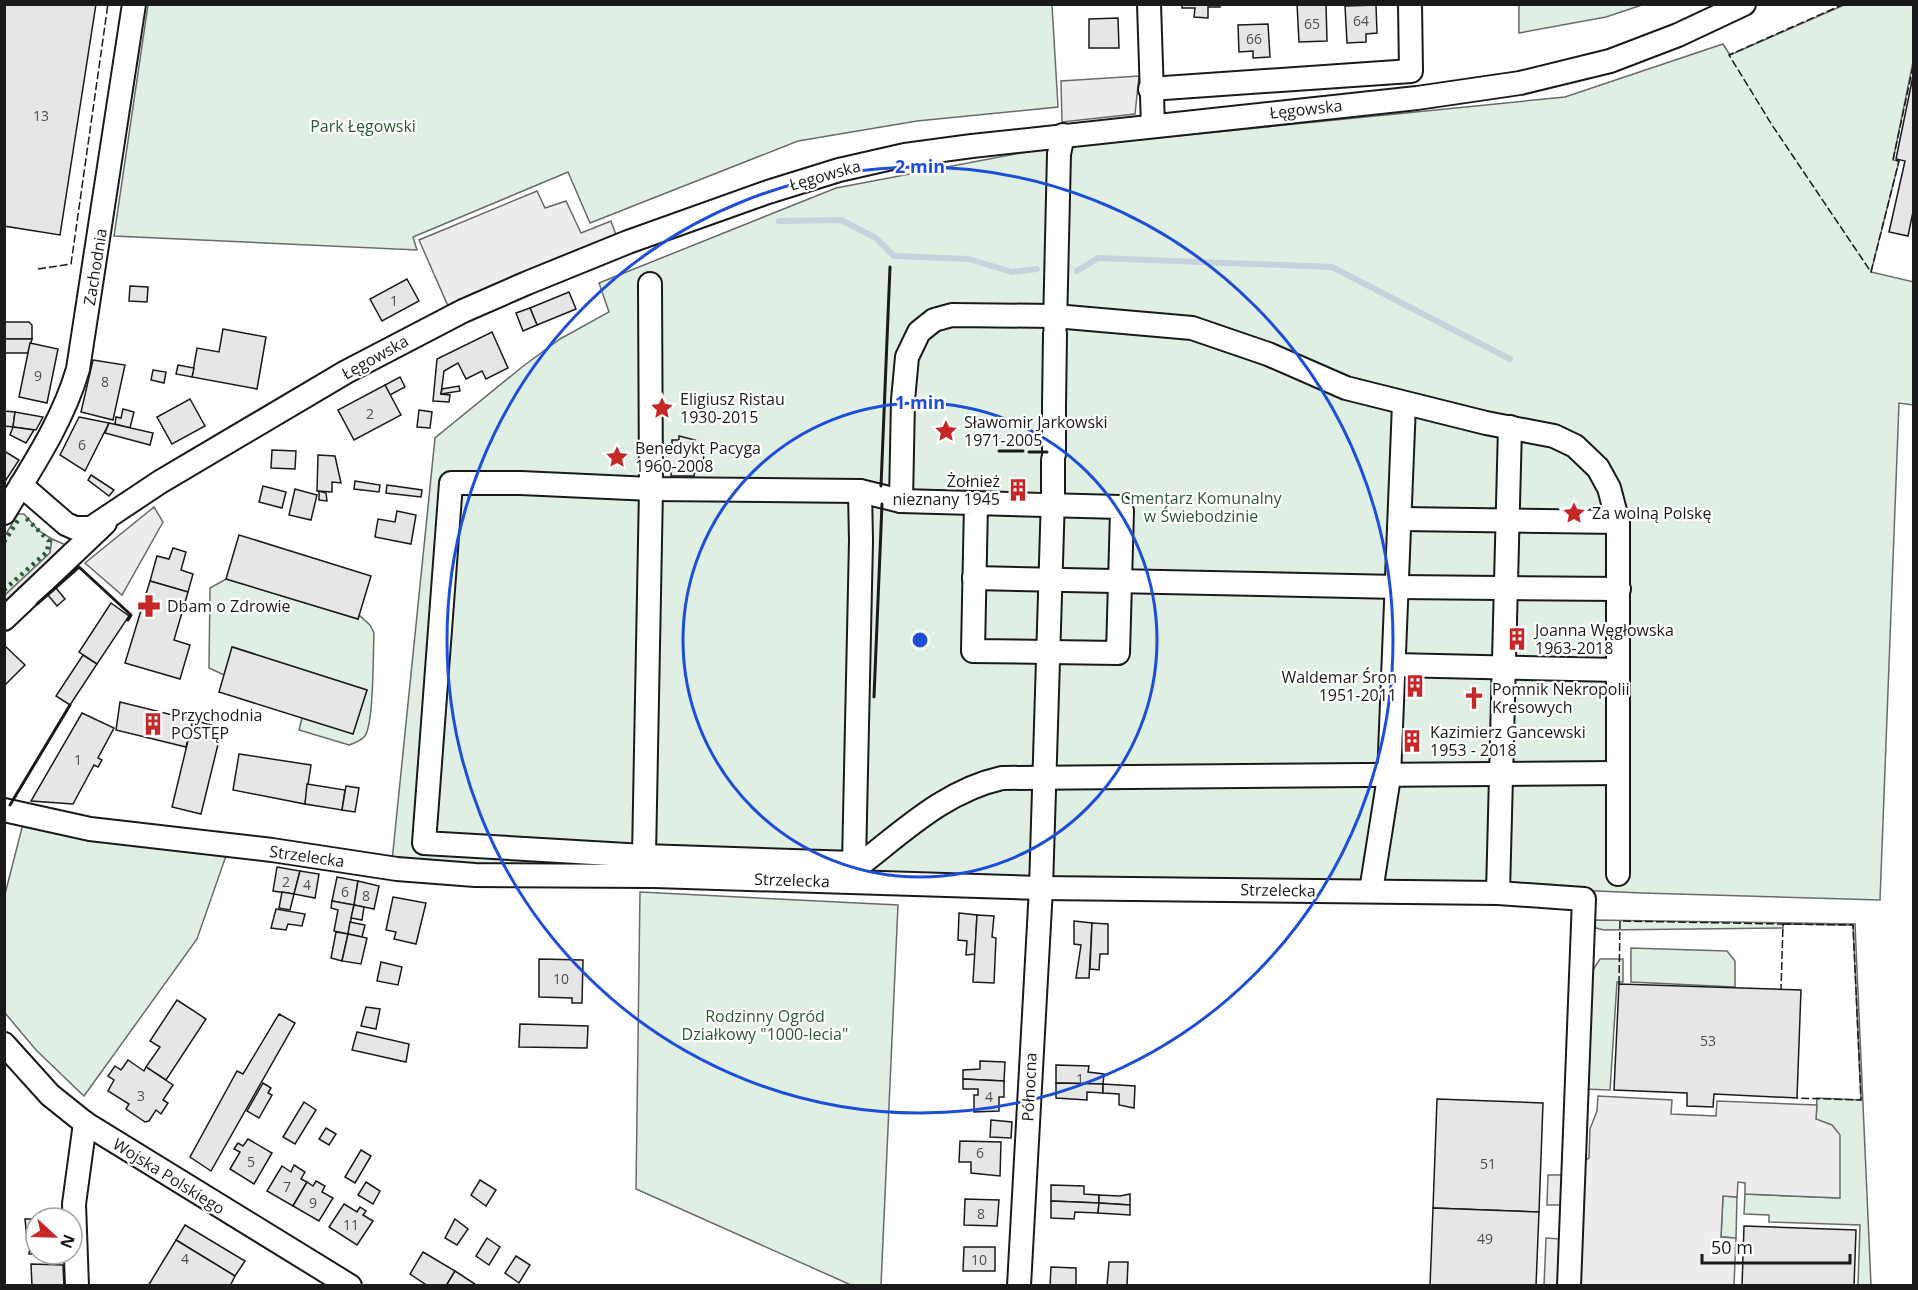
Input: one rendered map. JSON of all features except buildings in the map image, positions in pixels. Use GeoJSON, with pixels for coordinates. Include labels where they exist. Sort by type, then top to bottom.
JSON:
{"type":"FeatureCollection","features":[{"type":"Feature","properties":{"kind":"street","name":"Zachodnia"},"geometry":{"type":"LineString","coordinates":[[4,513],[70,399],[78,369],[134,4]]}},
{"type":"Feature","properties":{"kind":"street"},"geometry":{"type":"LineString","coordinates":[[1149,4],[1153,126]]}},
{"type":"Feature","properties":{"kind":"street"},"geometry":{"type":"LineString","coordinates":[[1150,89],[1410,71],[1410,4]]}},
{"type":"Feature","properties":{"kind":"street","name":"Łęgowska"},"geometry":{"type":"LineString","coordinates":[[21,485],[34,494],[58,519],[75,528],[91,528],[160,482],[346,372],[463,311],[585,259],[758,195],[839,170],[905,155],[1063,135],[1417,98],[1567,74],[1645,49],[1744,4]]}},
{"type":"Feature","properties":{"kind":"street","name":"Północna"},"geometry":{"type":"LineString","coordinates":[[1019,1286],[1041,888],[1053,499],[1059,154],[1063,135]]}},
{"type":"Feature","properties":{"kind":"street"},"geometry":{"type":"LineString","coordinates":[[644,866],[651,489],[650,284]]}},
{"type":"Feature","properties":{"kind":"street"},"geometry":{"type":"LineString","coordinates":[[901,501],[903,400],[908,357],[919,332],[934,320],[952,315],[1055,326],[1192,328],[1268,354],[1346,388],[1404,404],[1554,436],[1575,446],[1605,478],[1618,522],[1618,874]]}},
{"type":"Feature","properties":{"kind":"street"},"geometry":{"type":"LineString","coordinates":[[1371,891],[1389,777],[1404,404]]}},
{"type":"Feature","properties":{"kind":"street"},"geometry":{"type":"LineString","coordinates":[[1498,893],[1503,773],[1506,520],[1510,427]]}},
{"type":"Feature","properties":{"kind":"street"},"geometry":{"type":"LineString","coordinates":[[976,503],[973,651],[1047,654],[1118,653],[1122,511],[1119,507],[1053,499],[976,503],[901,501],[860,491],[651,489],[521,483],[451,483],[424,843],[644,866],[854,863],[866,860],[937,804],[981,783],[1002,778],[1044,780],[1389,777],[1503,773],[1618,774]]}},
{"type":"Feature","properties":{"kind":"street"},"geometry":{"type":"LineString","coordinates":[[854,863],[861,541],[860,491]]}},
{"type":"Feature","properties":{"kind":"street"},"geometry":{"type":"LineString","coordinates":[[4,620],[86,544],[112,515]]}},
{"type":"Feature","properties":{"kind":"street"},"geometry":{"type":"LineString","coordinates":[[1401,519],[1618,522]]}},
{"type":"Feature","properties":{"kind":"street"},"geometry":{"type":"LineString","coordinates":[[974,578],[1619,589]]}},
{"type":"Feature","properties":{"kind":"street"},"geometry":{"type":"LineString","coordinates":[[1394,665],[1618,670]]}},
{"type":"Feature","properties":{"kind":"street","name":"Strzelecka"},"geometry":{"type":"LineString","coordinates":[[4,810],[90,829],[272,850],[397,869],[475,875],[644,866],[1041,888],[1498,893],[1584,898],[1569,1286]]}},
{"type":"Feature","properties":{"kind":"street","name":"Wojska Polskiego"},"geometry":{"type":"LineString","coordinates":[[4,1044],[50,1095],[85,1124],[350,1286]]}},
{"type":"Feature","properties":{"kind":"street"},"geometry":{"type":"LineString","coordinates":[[77,1286],[74,1204],[85,1124]]}},
{"type":"Feature","properties":{"kind":"green space"},"geometry":{"type":"Polygon","coordinates":[[[1519,4],[1642,5],[1606,17],[1519,33],[1519,4]]]}},
{"type":"Feature","properties":{"kind":"green space","name":"Park Łęgowski"},"geometry":{"type":"Polygon","coordinates":[[[148,5],[1052,5],[1058,107],[917,121],[798,141],[590,223],[568,172],[413,237],[417,250],[114,236],[148,5]]]}},
{"type":"Feature","properties":{"kind":"green space","name":"Cmentarz Komunalny w Świebodzinie"},"geometry":{"type":"Polygon","coordinates":[[[1844,5],[1913,5],[1913,62],[1893,160],[1899,161],[1871,272],[1914,282],[1913,405],[1899,403],[1880,900],[1642,893],[1397,882],[894,876],[392,861],[435,438],[560,339],[609,312],[599,283],[836,188],[1037,150],[1565,97],[1723,44],[1730,55],[1844,5]]]}},
{"type":"Feature","properties":{"kind":"green space"},"geometry":{"type":"Polygon","coordinates":[[[18,514],[24,514],[39,531],[52,539],[50,553],[5,595],[4,537],[18,514]]]}},
{"type":"Feature","properties":{"kind":"green space"},"geometry":{"type":"Polygon","coordinates":[[[226,579],[358,619],[359,615],[370,625],[374,633],[372,687],[370,717],[363,738],[349,745],[299,730],[302,718],[353,733],[367,690],[233,647],[224,675],[209,668],[210,588],[226,579]]]}},
{"type":"Feature","properties":{"kind":"green space"},"geometry":{"type":"Polygon","coordinates":[[[23,824],[91,841],[227,853],[197,939],[84,1096],[36,1050],[5,1013],[5,894],[23,824]]]}},
{"type":"Feature","properties":{"kind":"green space","name":"Rodzinny Ogród Działkowy \"1000-lecia\""},"geometry":{"type":"Polygon","coordinates":[[[640,892],[898,905],[881,1285],[851,1285],[636,1189],[640,892]]]}},
{"type":"Feature","properties":{"kind":"green space"},"geometry":{"type":"Polygon","coordinates":[[[1593,920],[1855,924],[1871,1285],[1858,1285],[1860,1225],[1769,1222],[1769,1215],[1744,1214],[1745,1194],[1839,1198],[1816,1120],[1817,1098],[1861,1100],[1853,925],[1783,924],[1783,928],[1604,930],[1596,928],[1593,920]]]}},
{"type":"Feature","properties":{"kind":"green space"},"geometry":{"type":"Polygon","coordinates":[[[1631,948],[1727,951],[1735,961],[1735,987],[1631,982],[1631,948]]]}},
{"type":"Feature","properties":{"kind":"green space"},"geometry":{"type":"Polygon","coordinates":[[[1600,959],[1623,959],[1623,982],[1617,982],[1610,1090],[1584,1089],[1591,973],[1600,959]]]}},
{"type":"Feature","properties":{"kind":"green space"},"geometry":{"type":"Polygon","coordinates":[[[1723,1196],[1737,1197],[1736,1238],[1721,1237],[1723,1196]]]}},
{"type":"Feature","properties":{"kind":"shaded area"},"geometry":{"type":"Polygon","coordinates":[[[1139,76],[1135,114],[1062,122],[1061,81],[1139,76]]]}},
{"type":"Feature","properties":{"kind":"shaded area"},"geometry":{"type":"Polygon","coordinates":[[[537,191],[545,208],[566,201],[581,233],[611,221],[616,235],[448,306],[419,240],[537,191]]]}},
{"type":"Feature","properties":{"kind":"shaded area"},"geometry":{"type":"Polygon","coordinates":[[[154,507],[163,522],[122,595],[85,563],[154,507]]]}},
{"type":"Feature","properties":{"kind":"shaded area"},"geometry":{"type":"Polygon","coordinates":[[[52,539],[73,548],[5,611],[5,595],[50,553],[52,539]]]}},
{"type":"Feature","properties":{"kind":"shaded area"},"geometry":{"type":"Polygon","coordinates":[[[1598,1096],[1672,1100],[1671,1114],[1716,1116],[1717,1101],[1817,1105],[1816,1119],[1832,1125],[1840,1135],[1840,1198],[1745,1194],[1745,1183],[1738,1182],[1737,1197],[1723,1196],[1721,1237],[1736,1238],[1734,1285],[1544,1286],[1546,1238],[1560,1239],[1561,1205],[1547,1205],[1548,1175],[1563,1175],[1589,1158],[1590,1129],[1597,1111],[1598,1096]]]}},
{"type":"Feature","properties":{"kind":"waterway"},"geometry":{"type":"LineString","coordinates":[[779,221],[841,220],[876,238],[894,256],[969,259],[1012,272],[1037,269]]}},
{"type":"Feature","properties":{"kind":"waterway"},"geometry":{"type":"LineString","coordinates":[[1077,271],[1098,258],[1332,267],[1510,359]]}},
{"type":"Feature","properties":{"kind":"hedge"},"geometry":{"type":"LineString","coordinates":[[4,590],[47,552],[49,541],[24,516]]}},
{"type":"Feature","properties":{"kind":"hedge"},"geometry":{"type":"LineString","coordinates":[[4,542],[20,517]]}},
{"type":"Feature","properties":{"kind":"fence"},"geometry":{"type":"LineString","coordinates":[[38,269],[71,264],[108,4]]}},
{"type":"Feature","properties":{"kind":"fence"},"geometry":{"type":"LineString","coordinates":[[1844,4],[1729,55],[1772,125],[1871,272],[1899,161],[1893,160],[1914,62]]}},
{"type":"Feature","properties":{"kind":"fence"},"geometry":{"type":"LineString","coordinates":[[1619,984],[1620,921],[1783,924],[1781,990]]}},
{"type":"Feature","properties":{"kind":"fence"},"geometry":{"type":"LineString","coordinates":[[1783,924],[1853,925],[1861,1100],[1797,1098]]}},
{"type":"Feature","properties":{"kind":"wall"},"geometry":{"type":"LineString","coordinates":[[881,486],[890,267]]}},
{"type":"Feature","properties":{"kind":"wall"},"geometry":{"type":"LineString","coordinates":[[999,451],[1023,451]]}},
{"type":"Feature","properties":{"kind":"wall"},"geometry":{"type":"LineString","coordinates":[[1029,452],[1047,452]]}},
{"type":"Feature","properties":{"kind":"wall"},"geometry":{"type":"LineString","coordinates":[[874,697],[882,504]]}},
{"type":"Feature","properties":{"kind":"wall"},"geometry":{"type":"LineString","coordinates":[[37,604],[79,567],[131,615],[128,620]]}},
{"type":"Feature","properties":{"kind":"wall"},"geometry":{"type":"LineString","coordinates":[[10,805],[70,705]]}},
{"type":"Feature","properties":{"kind":"place","name":"Eligiusz Ristau 1930-2015"},"geometry":{"type":"Point","coordinates":[662,408]}},
{"type":"Feature","properties":{"kind":"place","name":"Sławomir Jarkowski 1971-2005"},"geometry":{"type":"Point","coordinates":[946,431]}},
{"type":"Feature","properties":{"kind":"place","name":"Benedykt Pacyga 1960-2008"},"geometry":{"type":"Point","coordinates":[617,457]}},
{"type":"Feature","properties":{"kind":"place","name":"Żołnież nieznany 1945"},"geometry":{"type":"Point","coordinates":[1018,490]}},
{"type":"Feature","properties":{"kind":"place","name":"Za wolną Polskę"},"geometry":{"type":"Point","coordinates":[1574,513]}},
{"type":"Feature","properties":{"kind":"place","name":"Dbam o Zdrowie"},"geometry":{"type":"Point","coordinates":[149,606]}},
{"type":"Feature","properties":{"kind":"place","name":"Joanna Węgłowska 1963-2018"},"geometry":{"type":"Point","coordinates":[1517,639]}},
{"type":"Feature","properties":{"kind":"place","name":"Waldemar Śron 1951-2011"},"geometry":{"type":"Point","coordinates":[1415,686]}},
{"type":"Feature","properties":{"kind":"place","name":"Pomnik Nekropolii Kresowych"},"geometry":{"type":"Point","coordinates":[1474,698]}},
{"type":"Feature","properties":{"kind":"place","name":"Przychodnia POSTĘP"},"geometry":{"type":"Point","coordinates":[153,724]}},
{"type":"Feature","properties":{"kind":"place","name":"Kazimierz Gancewski 1953 - 2018"},"geometry":{"type":"Point","coordinates":[1412,741]}}]}
